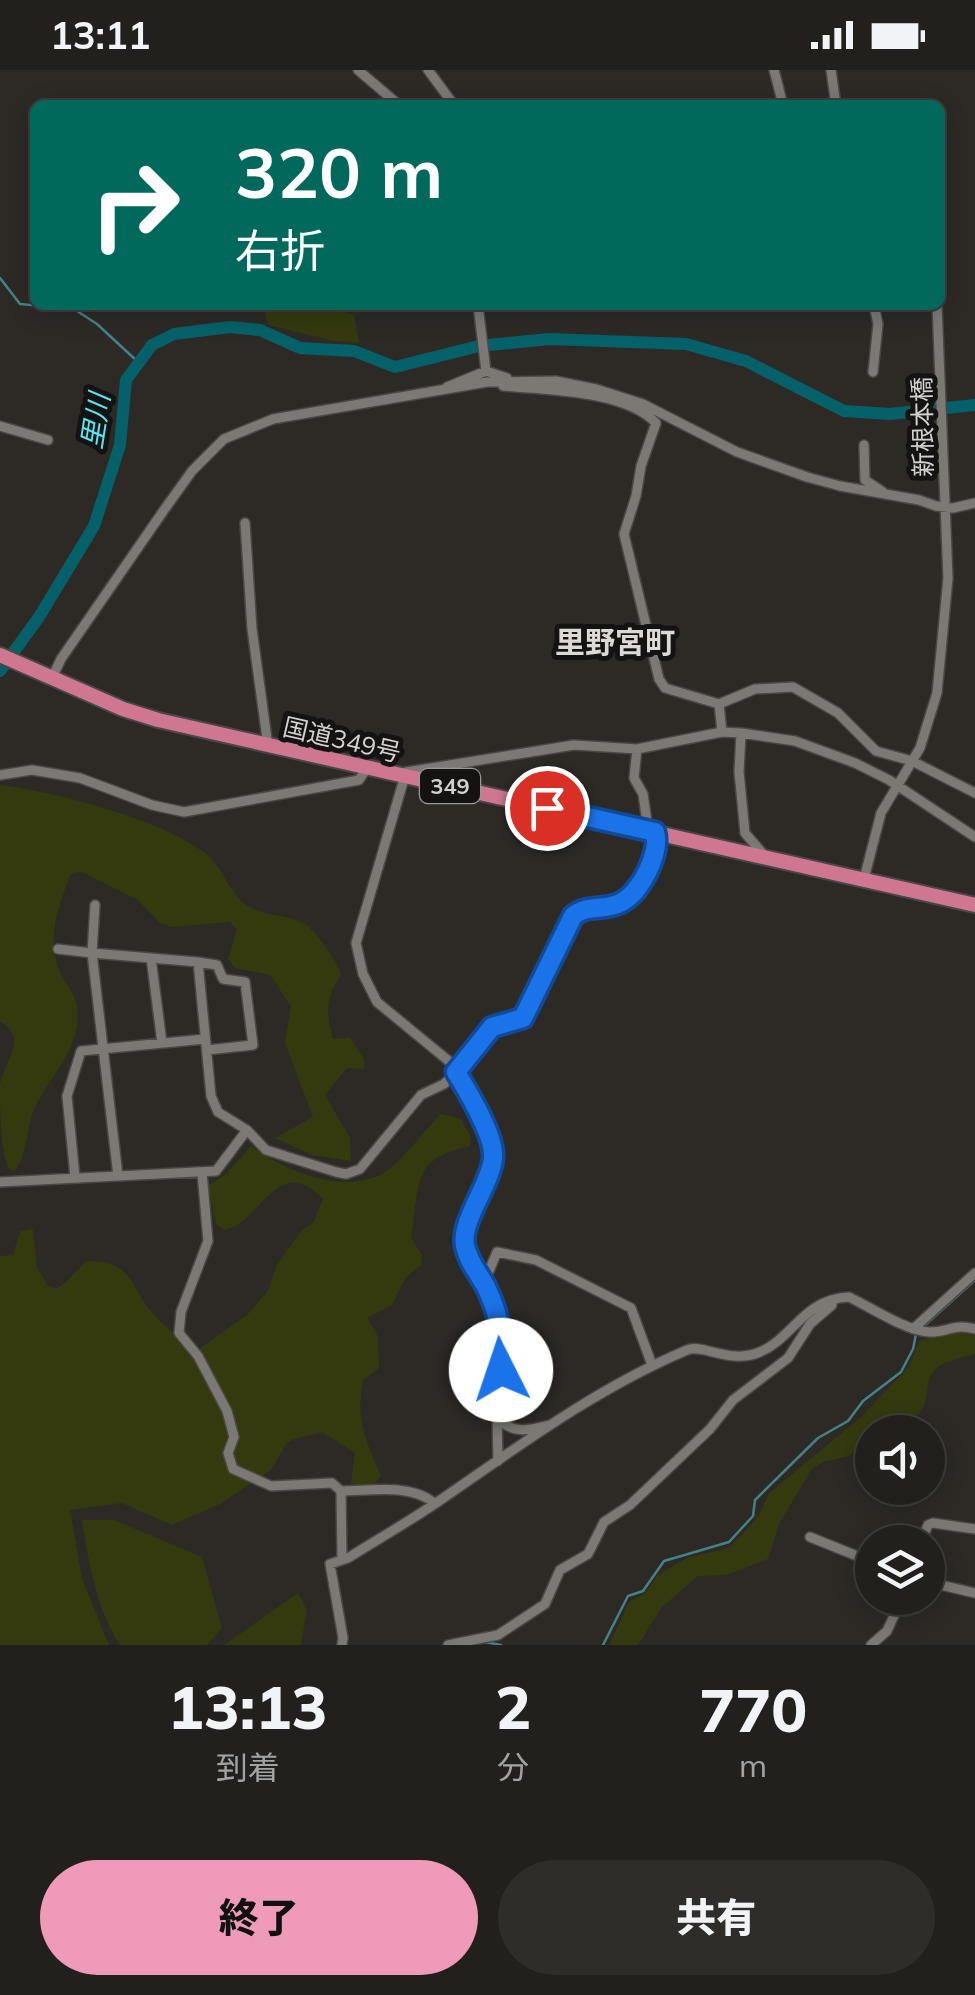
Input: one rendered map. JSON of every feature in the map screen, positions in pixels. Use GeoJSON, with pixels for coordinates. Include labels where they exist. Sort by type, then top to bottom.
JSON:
{"type":"FeatureCollection","features":[{"type":"Feature","properties":{"kind":"highway","name":"国道349号"},"geometry":{"type":"LineString","coordinates":[[0,655],[136,714],[975,906]]}},
{"type":"Feature","properties":{"kind":"street"},"geometry":{"type":"LineString","coordinates":[[358,70],[393,100]]}},
{"type":"Feature","properties":{"kind":"street"},"geometry":{"type":"LineString","coordinates":[[428,70],[450,100]]}},
{"type":"Feature","properties":{"kind":"street"},"geometry":{"type":"LineString","coordinates":[[774,70],[782,100]]}},
{"type":"Feature","properties":{"kind":"street"},"geometry":{"type":"LineString","coordinates":[[831,70],[835,100]]}},
{"type":"Feature","properties":{"kind":"street"},"geometry":{"type":"LineString","coordinates":[[478,310],[486,368]]}},
{"type":"Feature","properties":{"kind":"street"},"geometry":{"type":"LineString","coordinates":[[874,372],[878,324],[875,310]]}},
{"type":"Feature","properties":{"kind":"street","name":"新根本橋"},"geometry":{"type":"LineString","coordinates":[[892,783],[912,761],[927,731],[937,693],[947,594],[937,310]]}},
{"type":"Feature","properties":{"kind":"street"},"geometry":{"type":"LineString","coordinates":[[440,391],[486,368],[514,380]]}},
{"type":"Feature","properties":{"kind":"street"},"geometry":{"type":"LineString","coordinates":[[48,677],[192,471],[224,439],[273,419],[483,382],[579,385],[632,400],[767,463],[840,486],[944,505],[975,503]]}},
{"type":"Feature","properties":{"kind":"street"},"geometry":{"type":"LineString","coordinates":[[483,382],[572,391],[617,402],[651,417]]}},
{"type":"Feature","properties":{"kind":"street"},"geometry":{"type":"LineString","coordinates":[[632,400],[651,417],[656,429],[641,466],[624,534],[659,679],[665,688],[719,704],[755,689],[793,687],[838,713],[876,751],[912,761],[975,793]]}},
{"type":"Feature","properties":{"kind":"street"},"geometry":{"type":"LineString","coordinates":[[0,426],[48,440]]}},
{"type":"Feature","properties":{"kind":"street"},"geometry":{"type":"LineString","coordinates":[[864,445],[864,480],[887,494]]}},
{"type":"Feature","properties":{"kind":"street"},"geometry":{"type":"LineString","coordinates":[[244,523],[252,629],[268,746]]}},
{"type":"Feature","properties":{"kind":"street"},"geometry":{"type":"LineString","coordinates":[[719,704],[722,732]]}},
{"type":"Feature","properties":{"kind":"street"},"geometry":{"type":"LineString","coordinates":[[498,1460],[502,1336],[464,1240],[490,1171],[492,1146],[450,1062],[377,1002],[363,974],[356,943],[404,776],[411,770],[574,744],[637,749],[722,732],[742,733],[795,741],[855,763],[975,838]]}},
{"type":"Feature","properties":{"kind":"street"},"geometry":{"type":"LineString","coordinates":[[742,733],[738,772],[745,834],[765,858]]}},
{"type":"Feature","properties":{"kind":"street"},"geometry":{"type":"LineString","coordinates":[[198,962],[214,1106],[218,1112],[246,1130],[266,1150],[336,1172],[354,1172],[421,1095],[444,1084],[456,1072],[492,1027],[523,1018],[573,916],[587,908],[615,906],[634,892],[653,857],[657,839],[634,778],[637,749]]}},
{"type":"Feature","properties":{"kind":"street"},"geometry":{"type":"LineString","coordinates":[[864,879],[896,758]]}},
{"type":"Feature","properties":{"kind":"street"},"geometry":{"type":"LineString","coordinates":[[0,774],[32,770],[80,778],[152,805],[184,812],[360,780],[367,768]]}},
{"type":"Feature","properties":{"kind":"street"},"geometry":{"type":"LineString","coordinates":[[94,905],[92,953],[118,1176]]}},
{"type":"Feature","properties":{"kind":"street"},"geometry":{"type":"LineString","coordinates":[[58,949],[217,966],[222,979],[245,982],[254,1045],[162,1043],[81,1051],[66,1096],[75,1178]]}},
{"type":"Feature","properties":{"kind":"street"},"geometry":{"type":"LineString","coordinates":[[151,958],[162,1043]]}},
{"type":"Feature","properties":{"kind":"street"},"geometry":{"type":"LineString","coordinates":[[0,1182],[216,1171],[246,1130]]}},
{"type":"Feature","properties":{"kind":"street"},"geometry":{"type":"LineString","coordinates":[[202,1172],[208,1241],[181,1312],[180,1333],[198,1356],[227,1411],[234,1438],[228,1460],[233,1469],[262,1485],[332,1483],[341,1491],[402,1491],[426,1496],[435,1504]]}},
{"type":"Feature","properties":{"kind":"street"},"geometry":{"type":"LineString","coordinates":[[484,1283],[498,1252],[536,1260],[631,1308],[652,1365]]}},
{"type":"Feature","properties":{"kind":"street"},"geometry":{"type":"LineString","coordinates":[[913,1329],[975,1273]]}},
{"type":"Feature","properties":{"kind":"street"},"geometry":{"type":"LineString","coordinates":[[448,1645],[498,1635],[545,1604],[560,1570],[588,1554],[604,1522],[630,1505],[710,1429],[733,1400],[788,1358],[810,1324],[842,1297]]}},
{"type":"Feature","properties":{"kind":"street"},"geometry":{"type":"LineString","coordinates":[[342,1645],[330,1564],[435,1504],[604,1390],[652,1365],[694,1347],[719,1356],[742,1357],[764,1352],[808,1311],[842,1297],[913,1329],[932,1333],[952,1326],[975,1330]]}},
{"type":"Feature","properties":{"kind":"street"},"geometry":{"type":"LineString","coordinates":[[497,1417],[519,1431],[550,1425]]}},
{"type":"Feature","properties":{"kind":"street"},"geometry":{"type":"LineString","coordinates":[[341,1491],[342,1560]]}},
{"type":"Feature","properties":{"kind":"street"},"geometry":{"type":"LineString","coordinates":[[945,1525],[975,1530]]}},
{"type":"Feature","properties":{"kind":"street"},"geometry":{"type":"LineString","coordinates":[[810,1537],[855,1555]]}},
{"type":"Feature","properties":{"kind":"street"},"geometry":{"type":"LineString","coordinates":[[945,1586],[975,1593]]}},
{"type":"Feature","properties":{"kind":"street"},"geometry":{"type":"LineString","coordinates":[[871,1645],[888,1630],[895,1615]]}},
{"type":"Feature","properties":{"kind":"green space"},"geometry":{"type":"Polygon","coordinates":[[[263,310],[338,310],[354,315],[359,343],[333,341],[269,325],[263,310]]]}},
{"type":"Feature","properties":{"kind":"green space"},"geometry":{"type":"Polygon","coordinates":[[[0,785],[78,801],[162,829],[211,858],[248,906],[300,921],[316,934],[341,975],[328,1006],[333,1039],[350,1038],[364,1059],[364,1069],[347,1068],[325,1095],[350,1138],[351,1161],[312,1155],[275,1138],[313,1117],[285,1043],[291,1006],[270,975],[235,968],[228,959],[237,930],[230,922],[172,927],[160,923],[138,900],[80,871],[70,875],[54,935],[60,972],[77,1006],[75,1034],[65,1059],[36,1105],[20,1163],[15,1171],[9,1169],[2,1139],[0,1084],[14,1042],[9,1028],[0,1022],[0,785]]]}},
{"type":"Feature","properties":{"kind":"green space"},"geometry":{"type":"Polygon","coordinates":[[[441,1114],[461,1119],[471,1137],[470,1146],[437,1158],[421,1177],[411,1238],[422,1255],[421,1265],[405,1278],[392,1305],[367,1318],[378,1336],[379,1368],[363,1380],[360,1407],[363,1430],[381,1476],[371,1489],[351,1483],[355,1453],[322,1432],[294,1439],[286,1444],[271,1470],[220,1504],[172,1525],[122,1503],[70,1510],[82,1579],[109,1645],[0,1645],[0,1256],[13,1255],[20,1231],[33,1229],[37,1267],[47,1285],[56,1289],[86,1261],[112,1264],[127,1275],[161,1322],[199,1349],[247,1315],[268,1291],[277,1265],[301,1231],[314,1222],[323,1199],[307,1186],[281,1186],[237,1225],[224,1230],[216,1224],[208,1186],[226,1174],[251,1146],[281,1164],[317,1178],[355,1182],[372,1178],[395,1165],[441,1114]]]}},
{"type":"Feature","properties":{"kind":"green space"},"geometry":{"type":"Polygon","coordinates":[[[958,1331],[975,1336],[975,1354],[946,1362],[934,1371],[925,1403],[917,1415],[863,1415],[909,1367],[919,1341],[958,1331]]]}},
{"type":"Feature","properties":{"kind":"green space"},"geometry":{"type":"Polygon","coordinates":[[[855,1422],[855,1450],[849,1456],[823,1462],[811,1470],[779,1524],[768,1559],[726,1575],[698,1576],[662,1607],[638,1645],[609,1645],[629,1602],[645,1593],[658,1575],[687,1558],[729,1548],[758,1517],[769,1493],[855,1422]]]}},
{"type":"Feature","properties":{"kind":"green space"},"geometry":{"type":"Polygon","coordinates":[[[82,1520],[114,1520],[202,1557],[222,1628],[207,1645],[120,1645],[99,1600],[82,1520]]]}},
{"type":"Feature","properties":{"kind":"green space"},"geometry":{"type":"Polygon","coordinates":[[[298,1593],[307,1610],[301,1645],[224,1645],[298,1593]]]}},
{"type":"Feature","properties":{"kind":"waterway"},"geometry":{"type":"LineString","coordinates":[[0,278],[20,304],[30,305]]}},
{"type":"Feature","properties":{"kind":"waterway"},"geometry":{"type":"LineString","coordinates":[[76,310],[138,362]]}},
{"type":"Feature","properties":{"kind":"waterway","name":"里川"},"geometry":{"type":"LineString","coordinates":[[0,671],[39,617],[94,526],[120,445],[126,380],[152,345],[174,334],[230,327],[260,330],[300,348],[354,351],[395,367],[479,346],[549,339],[686,344],[746,361],[844,411],[890,414],[975,405]]}},
{"type":"Feature","properties":{"kind":"waterway"},"geometry":{"type":"LineString","coordinates":[[924,1326],[975,1280]]}},
{"type":"Feature","properties":{"kind":"waterway"},"geometry":{"type":"LineString","coordinates":[[603,1645],[628,1596],[643,1591],[664,1561],[729,1542],[753,1516],[755,1500],[818,1438],[848,1421],[863,1401],[901,1372],[916,1334]]}},
{"type":"Feature","properties":{"kind":"waterway"},"geometry":{"type":"LineString","coordinates":[[485,1642],[501,1645]]}},
{"type":"Feature","properties":{"kind":"district","name":"里野宮町"},"geometry":{"type":"Point","coordinates":[615,642]}},
{"type":"Feature","properties":{"kind":"route"},"geometry":{"type":"LineString","coordinates":[[501,1370],[502,1336],[491,1299],[472,1268],[464,1240],[490,1171],[492,1146],[456,1072],[492,1027],[523,1018],[573,916],[587,908],[615,906],[634,892],[653,857],[657,839],[655,832],[547,808]]}}]}
